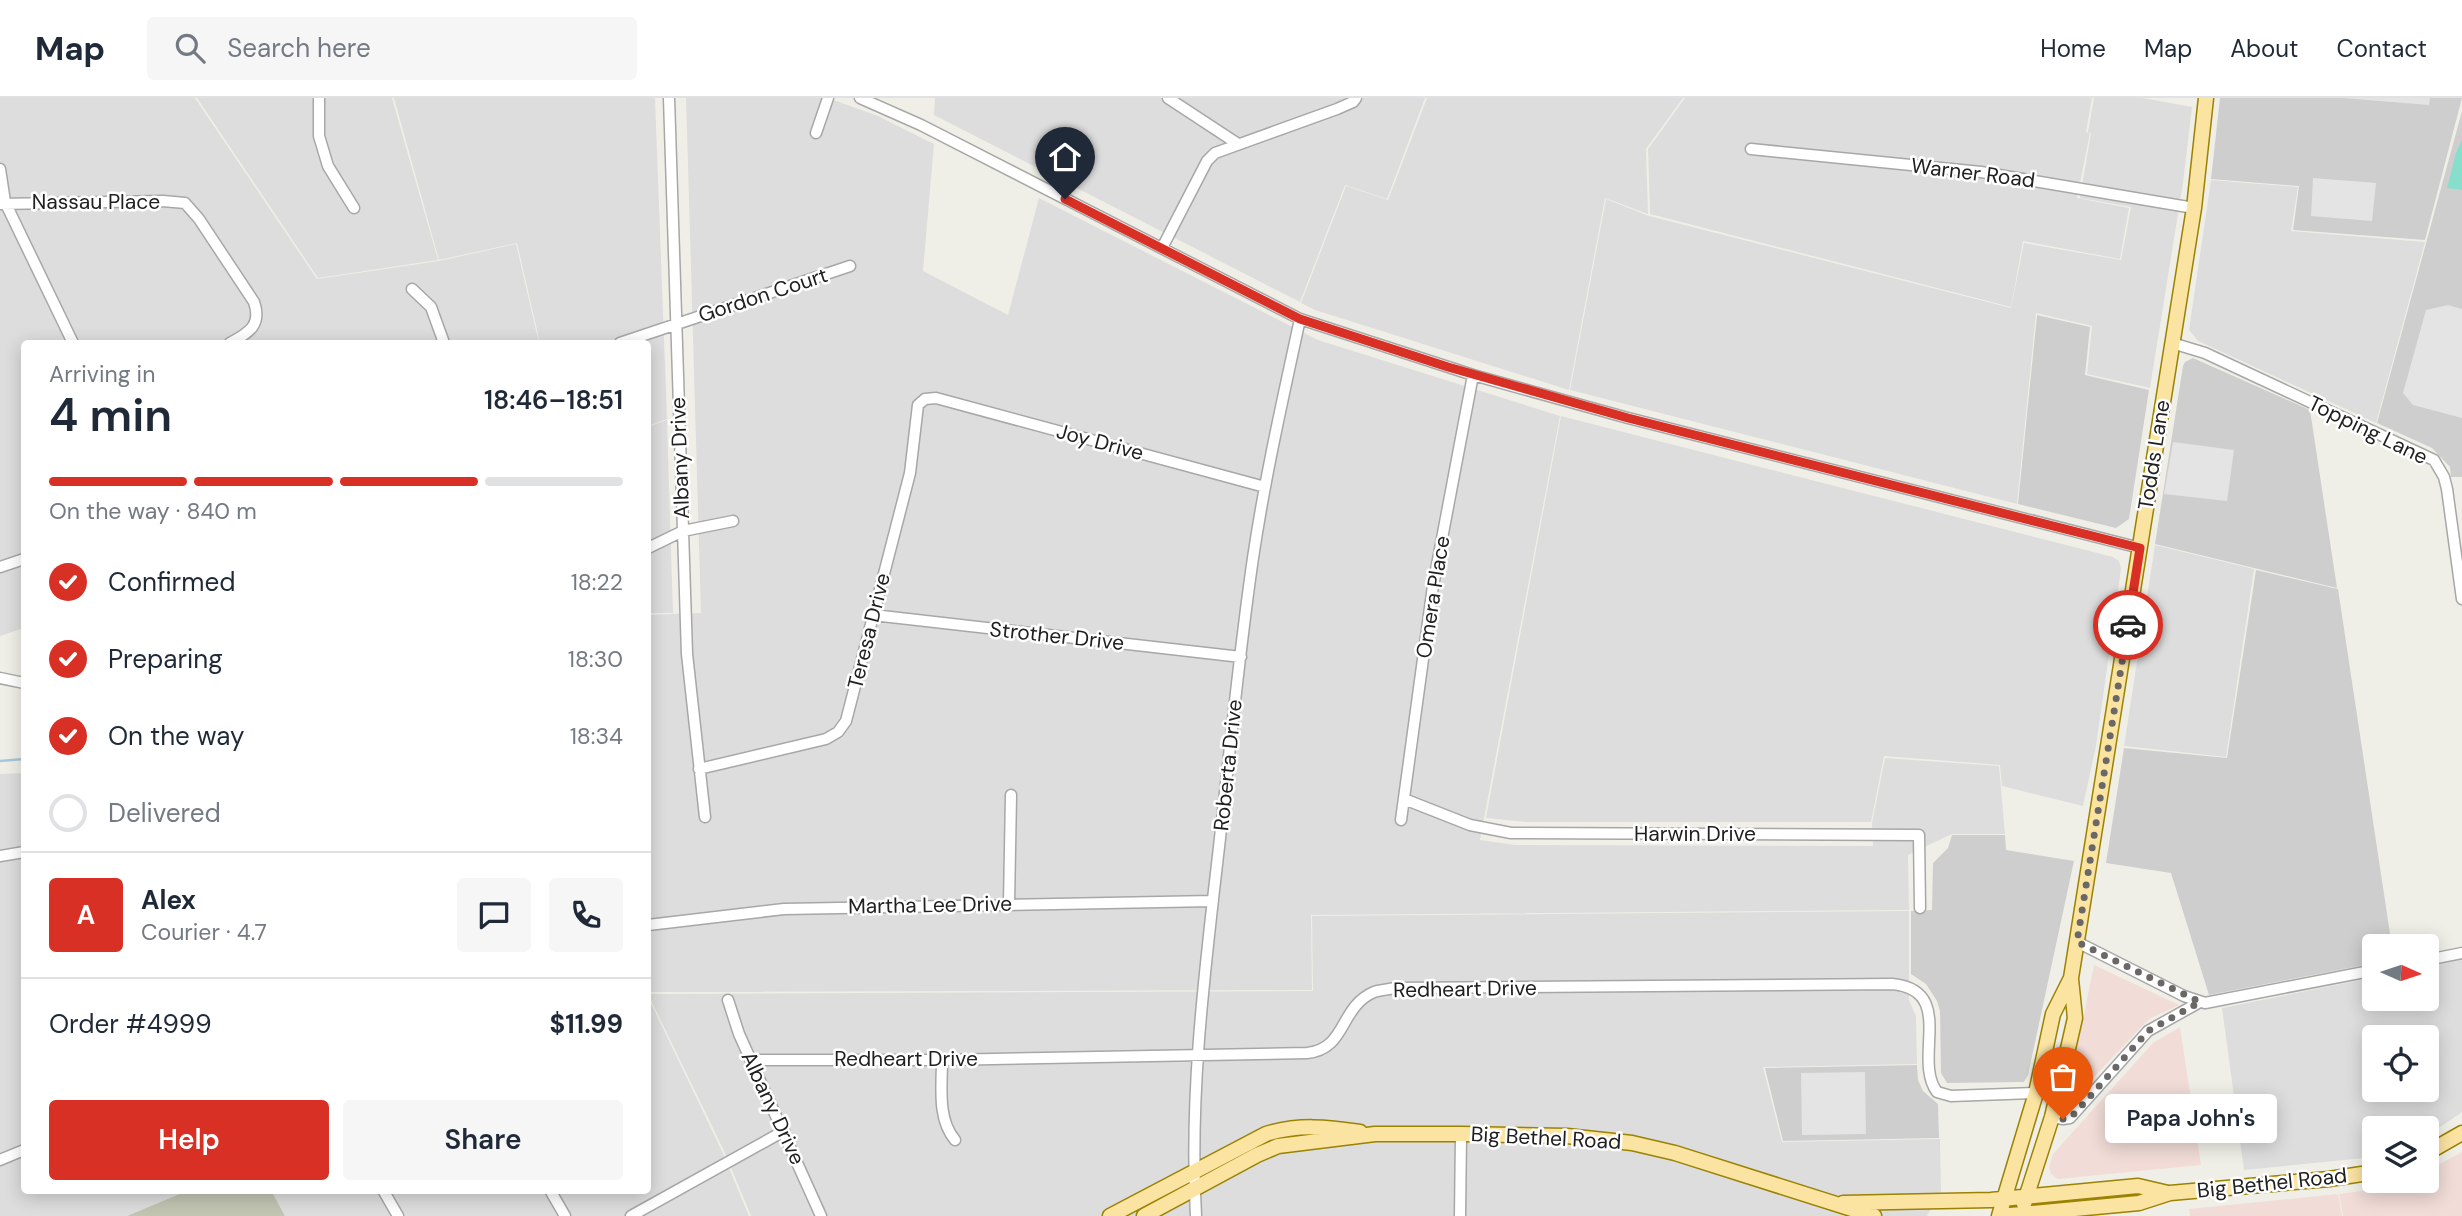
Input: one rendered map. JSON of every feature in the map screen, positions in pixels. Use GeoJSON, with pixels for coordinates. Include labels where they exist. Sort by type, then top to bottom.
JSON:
{"type":"FeatureCollection","features":[{"type":"Feature","properties":{"kind":"main road","name":"Todds Lane"},"geometry":{"type":"LineString","coordinates":[[2020,1215],[2052,1117],[2075,1018],[2071,978],[2194,208],[2206,98]]}},
{"type":"Feature","properties":{"kind":"main road","name":"Todds Lane"},"geometry":{"type":"LineString","coordinates":[[2000,1216],[2036,1093],[2053,1014],[2071,978]]}},
{"type":"Feature","properties":{"kind":"main road","name":"Big Bethel Road"},"geometry":{"type":"LineString","coordinates":[[1110,1216],[1257,1138],[1289,1128],[1328,1127],[1375,1134]]}},
{"type":"Feature","properties":{"kind":"main road"},"geometry":{"type":"LineString","coordinates":[[2439,1146],[2462,1133]]}},
{"type":"Feature","properties":{"kind":"main road","name":"Big Bethel Road"},"geometry":{"type":"LineString","coordinates":[[1144,1216],[1278,1146],[1375,1134],[1461,1134],[1567,1136],[1632,1143],[1675,1153],[1874,1216]]}},
{"type":"Feature","properties":{"kind":"main road","name":"Big Bethel Road"},"geometry":{"type":"LineString","coordinates":[[2000,1216],[2139,1203],[2170,1193],[2362,1174]]}},
{"type":"Feature","properties":{"kind":"main road","name":"Big Bethel Road"},"geometry":{"type":"LineString","coordinates":[[1835,1203],[2005,1199],[2138,1186],[2170,1193]]}},
{"type":"Feature","properties":{"kind":"street"},"geometry":{"type":"LineString","coordinates":[[319,98],[320,136],[328,166],[354,208]]}},
{"type":"Feature","properties":{"kind":"street","name":"Albany Drive"},"geometry":{"type":"LineString","coordinates":[[670,98],[687,654],[705,817]]}},
{"type":"Feature","properties":{"kind":"street"},"geometry":{"type":"LineString","coordinates":[[816,133],[828,98]]}},
{"type":"Feature","properties":{"kind":"street"},"geometry":{"type":"LineString","coordinates":[[860,98],[921,125],[1300,319],[1473,375],[1628,418],[2140,548]]}},
{"type":"Feature","properties":{"kind":"street"},"geometry":{"type":"LineString","coordinates":[[1168,98],[1238,144]]}},
{"type":"Feature","properties":{"kind":"street"},"geometry":{"type":"LineString","coordinates":[[1162,248],[1207,161],[1215,153],[1336,109],[1356,98]]}},
{"type":"Feature","properties":{"kind":"street","name":"Warner Road"},"geometry":{"type":"LineString","coordinates":[[1751,149],[1981,173],[2194,208]]}},
{"type":"Feature","properties":{"kind":"street"},"geometry":{"type":"LineString","coordinates":[[0,169],[2,203],[71,340]]}},
{"type":"Feature","properties":{"kind":"street","name":"Nassau Place"},"geometry":{"type":"LineString","coordinates":[[2,203],[185,203],[199,219],[254,302],[257,321],[251,330],[235,340]]}},
{"type":"Feature","properties":{"kind":"street","name":"Gordon Court"},"geometry":{"type":"LineString","coordinates":[[628,340],[850,266]]}},
{"type":"Feature","properties":{"kind":"street"},"geometry":{"type":"LineString","coordinates":[[412,289],[431,307],[443,340]]}},
{"type":"Feature","properties":{"kind":"street","name":"Roberta Drive"},"geometry":{"type":"LineString","coordinates":[[1196,1216],[1194,1112],[1213,901],[1241,657],[1265,487],[1300,319]]}},
{"type":"Feature","properties":{"kind":"street","name":"Topping Lane"},"geometry":{"type":"LineString","coordinates":[[2172,343],[2205,353],[2434,460],[2444,477],[2447,489],[2459,557],[2462,599]]}},
{"type":"Feature","properties":{"kind":"street","name":"Omera Place"},"geometry":{"type":"LineString","coordinates":[[1401,820],[1433,586],[1473,375]]}},
{"type":"Feature","properties":{"kind":"street","name":"Joy Drive"},"geometry":{"type":"LineString","coordinates":[[936,398],[1265,487]]}},
{"type":"Feature","properties":{"kind":"street","name":"Teresa Drive"},"geometry":{"type":"LineString","coordinates":[[699,769],[826,739],[838,732],[846,721],[909,473],[918,405],[925,399],[936,398]]}},
{"type":"Feature","properties":{"kind":"street"},"geometry":{"type":"LineString","coordinates":[[651,547],[683,531],[733,521]]}},
{"type":"Feature","properties":{"kind":"street"},"geometry":{"type":"LineString","coordinates":[[0,567],[21,560]]}},
{"type":"Feature","properties":{"kind":"street","name":"Strother Drive"},"geometry":{"type":"LineString","coordinates":[[873,615],[1241,657]]}},
{"type":"Feature","properties":{"kind":"street"},"geometry":{"type":"LineString","coordinates":[[0,678],[21,682]]}},
{"type":"Feature","properties":{"kind":"street"},"geometry":{"type":"LineString","coordinates":[[1009,903],[1011,795]]}},
{"type":"Feature","properties":{"kind":"street","name":"Harwin Drive"},"geometry":{"type":"LineString","coordinates":[[1404,799],[1470,825],[1511,834],[1919,835],[1920,908]]}},
{"type":"Feature","properties":{"kind":"street"},"geometry":{"type":"LineString","coordinates":[[0,856],[21,852]]}},
{"type":"Feature","properties":{"kind":"street","name":"Martha Lee Drive"},"geometry":{"type":"LineString","coordinates":[[651,925],[784,909],[1213,901]]}},
{"type":"Feature","properties":{"kind":"street"},"geometry":{"type":"LineString","coordinates":[[2077,942],[2200,1002],[2212,1003],[2362,974]]}},
{"type":"Feature","properties":{"kind":"street"},"geometry":{"type":"LineString","coordinates":[[2440,957],[2462,953]]}},
{"type":"Feature","properties":{"kind":"street","name":"Redheart Drive"},"geometry":{"type":"LineString","coordinates":[[751,1060],[942,1060],[1320,1052],[1338,1037],[1354,1006],[1374,992],[1396,988],[1892,984],[1910,988],[1919,994],[1928,1009],[1931,1079],[1937,1092],[1951,1096],[2036,1093]]}},
{"type":"Feature","properties":{"kind":"street","name":"Albany Drive"},"geometry":{"type":"LineString","coordinates":[[728,1000],[738,1034],[821,1216]]}},
{"type":"Feature","properties":{"kind":"street"},"geometry":{"type":"LineString","coordinates":[[2052,1117],[2070,1118],[2148,1031],[2200,1002]]}},
{"type":"Feature","properties":{"kind":"street"},"geometry":{"type":"LineString","coordinates":[[942,1060],[944,1118],[955,1140]]}},
{"type":"Feature","properties":{"kind":"street"},"geometry":{"type":"LineString","coordinates":[[631,1216],[784,1131]]}},
{"type":"Feature","properties":{"kind":"street"},"geometry":{"type":"LineString","coordinates":[[1460,1216],[1461,1134]]}},
{"type":"Feature","properties":{"kind":"street"},"geometry":{"type":"LineString","coordinates":[[0,1160],[21,1151]]}},
{"type":"Feature","properties":{"kind":"street"},"geometry":{"type":"LineString","coordinates":[[385,1194],[398,1216]]}},
{"type":"Feature","properties":{"kind":"street"},"geometry":{"type":"LineString","coordinates":[[552,1194],[565,1216]]}},
{"type":"Feature","properties":{"kind":"shaded area"},"geometry":{"type":"Polygon","coordinates":[[[0,98],[195,98],[317,279],[439,261],[516,244],[538,340],[21,340],[21,629],[0,636],[0,98]]]}},
{"type":"Feature","properties":{"kind":"shaded area"},"geometry":{"type":"Polygon","coordinates":[[[197,98],[392,98],[438,260],[318,278],[197,98]]]}},
{"type":"Feature","properties":{"kind":"shaded area"},"geometry":{"type":"Polygon","coordinates":[[[394,98],[655,98],[667,419],[651,425],[651,340],[539,340],[517,243],[439,260],[394,98]]]}},
{"type":"Feature","properties":{"kind":"shaded area"},"geometry":{"type":"Polygon","coordinates":[[[686,98],[828,98],[878,116],[934,144],[923,271],[1008,315],[1039,198],[1318,340],[1560,416],[1480,840],[1515,845],[1873,846],[1872,823],[1885,758],[1999,766],[2005,834],[1952,834],[1908,855],[1909,910],[1311,915],[1312,990],[651,992],[651,615],[701,613],[686,98]]]}},
{"type":"Feature","properties":{"kind":"shaded area"},"geometry":{"type":"Polygon","coordinates":[[[935,98],[1425,98],[1387,199],[1345,185],[1300,302],[934,115],[935,98]]]}},
{"type":"Feature","properties":{"kind":"shaded area"},"geometry":{"type":"Polygon","coordinates":[[[1427,98],[1683,98],[1646,149],[1648,214],[1605,198],[1569,390],[1315,310],[1301,303],[1346,186],[1388,200],[1427,98]]]}},
{"type":"Feature","properties":{"kind":"shaded area"},"geometry":{"type":"Polygon","coordinates":[[[1685,98],[2092,98],[2086,132],[2090,133],[2077,198],[2129,208],[2120,259],[2023,241],[2011,307],[1650,214],[1648,149],[1685,98]]]}},
{"type":"Feature","properties":{"kind":"shaded area"},"geometry":{"type":"Polygon","coordinates":[[[2094,98],[2143,98],[2192,107],[2183,183],[2150,388],[2087,374],[2092,326],[2036,313],[2017,504],[1570,390],[1606,199],[1649,216],[2011,308],[2024,243],[2121,260],[2131,207],[2080,198],[2094,98]]]}},
{"type":"Feature","properties":{"kind":"shaded area"},"geometry":{"type":"Polygon","coordinates":[[[2220,98],[2462,98],[2425,240],[2293,230],[2299,186],[2211,179],[2220,98]]]}},
{"type":"Feature","properties":{"kind":"shaded area"},"geometry":{"type":"Polygon","coordinates":[[[2343,98],[2430,98],[2429,105],[2343,98]]]}},
{"type":"Feature","properties":{"kind":"shaded area"},"geometry":{"type":"Polygon","coordinates":[[[2462,111],[2462,477],[2451,477],[2450,467],[2432,448],[2377,423],[2462,111]]]}},
{"type":"Feature","properties":{"kind":"shaded area"},"geometry":{"type":"Polygon","coordinates":[[[2462,140],[2462,190],[2447,188],[2456,153],[2462,140]]]}},
{"type":"Feature","properties":{"kind":"shaded area"},"geometry":{"type":"Polygon","coordinates":[[[2313,178],[2376,183],[2372,221],[2311,216],[2313,178]]]}},
{"type":"Feature","properties":{"kind":"shaded area"},"geometry":{"type":"Polygon","coordinates":[[[2211,180],[2298,187],[2291,231],[2425,242],[2376,423],[2198,341],[2189,330],[2211,180]]]}},
{"type":"Feature","properties":{"kind":"shaded area"},"geometry":{"type":"Polygon","coordinates":[[[2448,305],[2462,309],[2462,418],[2413,405],[2403,393],[2426,310],[2448,305]]]}},
{"type":"Feature","properties":{"kind":"shaded area"},"geometry":{"type":"Polygon","coordinates":[[[2037,315],[2090,327],[2085,375],[2149,390],[2129,519],[2116,528],[2018,504],[2037,315]]]}},
{"type":"Feature","properties":{"kind":"shaded area"},"geometry":{"type":"Polygon","coordinates":[[[2193,358],[2310,410],[2337,588],[2155,544],[2183,366],[2193,358]]]}},
{"type":"Feature","properties":{"kind":"shaded area"},"geometry":{"type":"Polygon","coordinates":[[[1561,416],[2113,557],[2119,561],[2121,569],[2096,746],[2083,806],[2002,786],[2000,765],[1884,756],[1871,822],[1527,822],[1486,818],[1561,416]]]}},
{"type":"Feature","properties":{"kind":"shaded area"},"geometry":{"type":"Polygon","coordinates":[[[667,420],[673,613],[651,613],[651,426],[667,420]]]}},
{"type":"Feature","properties":{"kind":"shaded area"},"geometry":{"type":"Polygon","coordinates":[[[2173,442],[2234,450],[2227,501],[2164,494],[2173,442]]]}},
{"type":"Feature","properties":{"kind":"shaded area"},"geometry":{"type":"Polygon","coordinates":[[[2155,545],[2254,569],[2226,757],[2124,746],[2155,545]]]}},
{"type":"Feature","properties":{"kind":"shaded area"},"geometry":{"type":"Polygon","coordinates":[[[2256,570],[2338,589],[2390,934],[2362,934],[2362,966],[2209,995],[2171,873],[2106,863],[2124,748],[2227,758],[2256,570]]]}},
{"type":"Feature","properties":{"kind":"shaded area"},"geometry":{"type":"Polygon","coordinates":[[[21,773],[21,1194],[179,1194],[127,1216],[0,1216],[0,774],[21,773]]]}},
{"type":"Feature","properties":{"kind":"shaded area"},"geometry":{"type":"Polygon","coordinates":[[[1952,835],[2005,835],[2006,850],[2074,861],[2028,1075],[2024,1082],[1947,1083],[1941,1073],[1940,1011],[1937,1001],[1926,984],[1911,974],[1911,911],[1932,910],[1933,863],[1948,848],[1952,835]]]}},
{"type":"Feature","properties":{"kind":"shaded area"},"geometry":{"type":"Polygon","coordinates":[[[1909,911],[1909,1000],[1916,1016],[1917,1064],[1763,1067],[1782,1142],[1940,1139],[1941,1191],[1927,1216],[751,1216],[724,1151],[651,1000],[651,994],[1313,991],[1312,916],[1909,911]]]}},
{"type":"Feature","properties":{"kind":"shaded area"},"geometry":{"type":"Polygon","coordinates":[[[2462,960],[2462,1112],[2439,1128],[2439,1116],[2362,1116],[2362,1158],[2244,1170],[2222,1008],[2362,980],[2362,1012],[2440,1012],[2440,964],[2462,960]]]}},
{"type":"Feature","properties":{"kind":"shaded area"},"geometry":{"type":"Polygon","coordinates":[[[2094,965],[2179,1005],[2151,1018],[2142,1026],[2068,1105],[2066,1103],[2094,965]]]}},
{"type":"Feature","properties":{"kind":"shaded area"},"geometry":{"type":"Polygon","coordinates":[[[651,1003],[722,1151],[749,1216],[285,1216],[273,1194],[651,1194],[651,1003]]]}},
{"type":"Feature","properties":{"kind":"shaded area"},"geometry":{"type":"Polygon","coordinates":[[[2180,1027],[2201,1165],[2058,1179],[2051,1174],[2049,1168],[2053,1154],[2153,1043],[2180,1027]]]}},
{"type":"Feature","properties":{"kind":"shaded area"},"geometry":{"type":"Polygon","coordinates":[[[1917,1065],[1918,1080],[1923,1091],[1938,1104],[1939,1138],[1783,1141],[1765,1068],[1917,1065]]]}},
{"type":"Feature","properties":{"kind":"shaded area"},"geometry":{"type":"Polygon","coordinates":[[[1865,1072],[1866,1134],[1802,1135],[1801,1073],[1865,1072]]]}},
{"type":"Feature","properties":{"kind":"shaded area"},"geometry":{"type":"Polygon","coordinates":[[[2462,1152],[2462,1216],[2343,1216],[2339,1194],[2362,1191],[2439,1193],[2439,1164],[2462,1152]]]}},
{"type":"Feature","properties":{"kind":"shaded area"},"geometry":{"type":"Polygon","coordinates":[[[179,1194],[273,1194],[285,1216],[127,1216],[179,1194]]]}},
{"type":"Feature","properties":{"kind":"shaded area"},"geometry":{"type":"Polygon","coordinates":[[[2338,1194],[2342,1216],[2190,1216],[2189,1209],[2338,1194]]]}},
{"type":"Feature","properties":{"kind":"waterway"},"geometry":{"type":"LineString","coordinates":[[0,761],[21,759]]}},
{"type":"Feature","properties":{"kind":"way so far"},"geometry":{"type":"LineString","coordinates":[[2063,1119],[2070,1118],[2077,1111],[2148,1031],[2200,1002],[2077,942],[2128,625]]}},
{"type":"Feature","properties":{"kind":"place","name":"Papa John's"},"geometry":{"type":"Point","coordinates":[2063,1119]}},
{"type":"Feature","properties":{"kind":"route"},"geometry":{"type":"LineString","coordinates":[[1065,199],[1300,319],[1473,375],[1628,418],[2140,548],[2128,625]]}}]}
